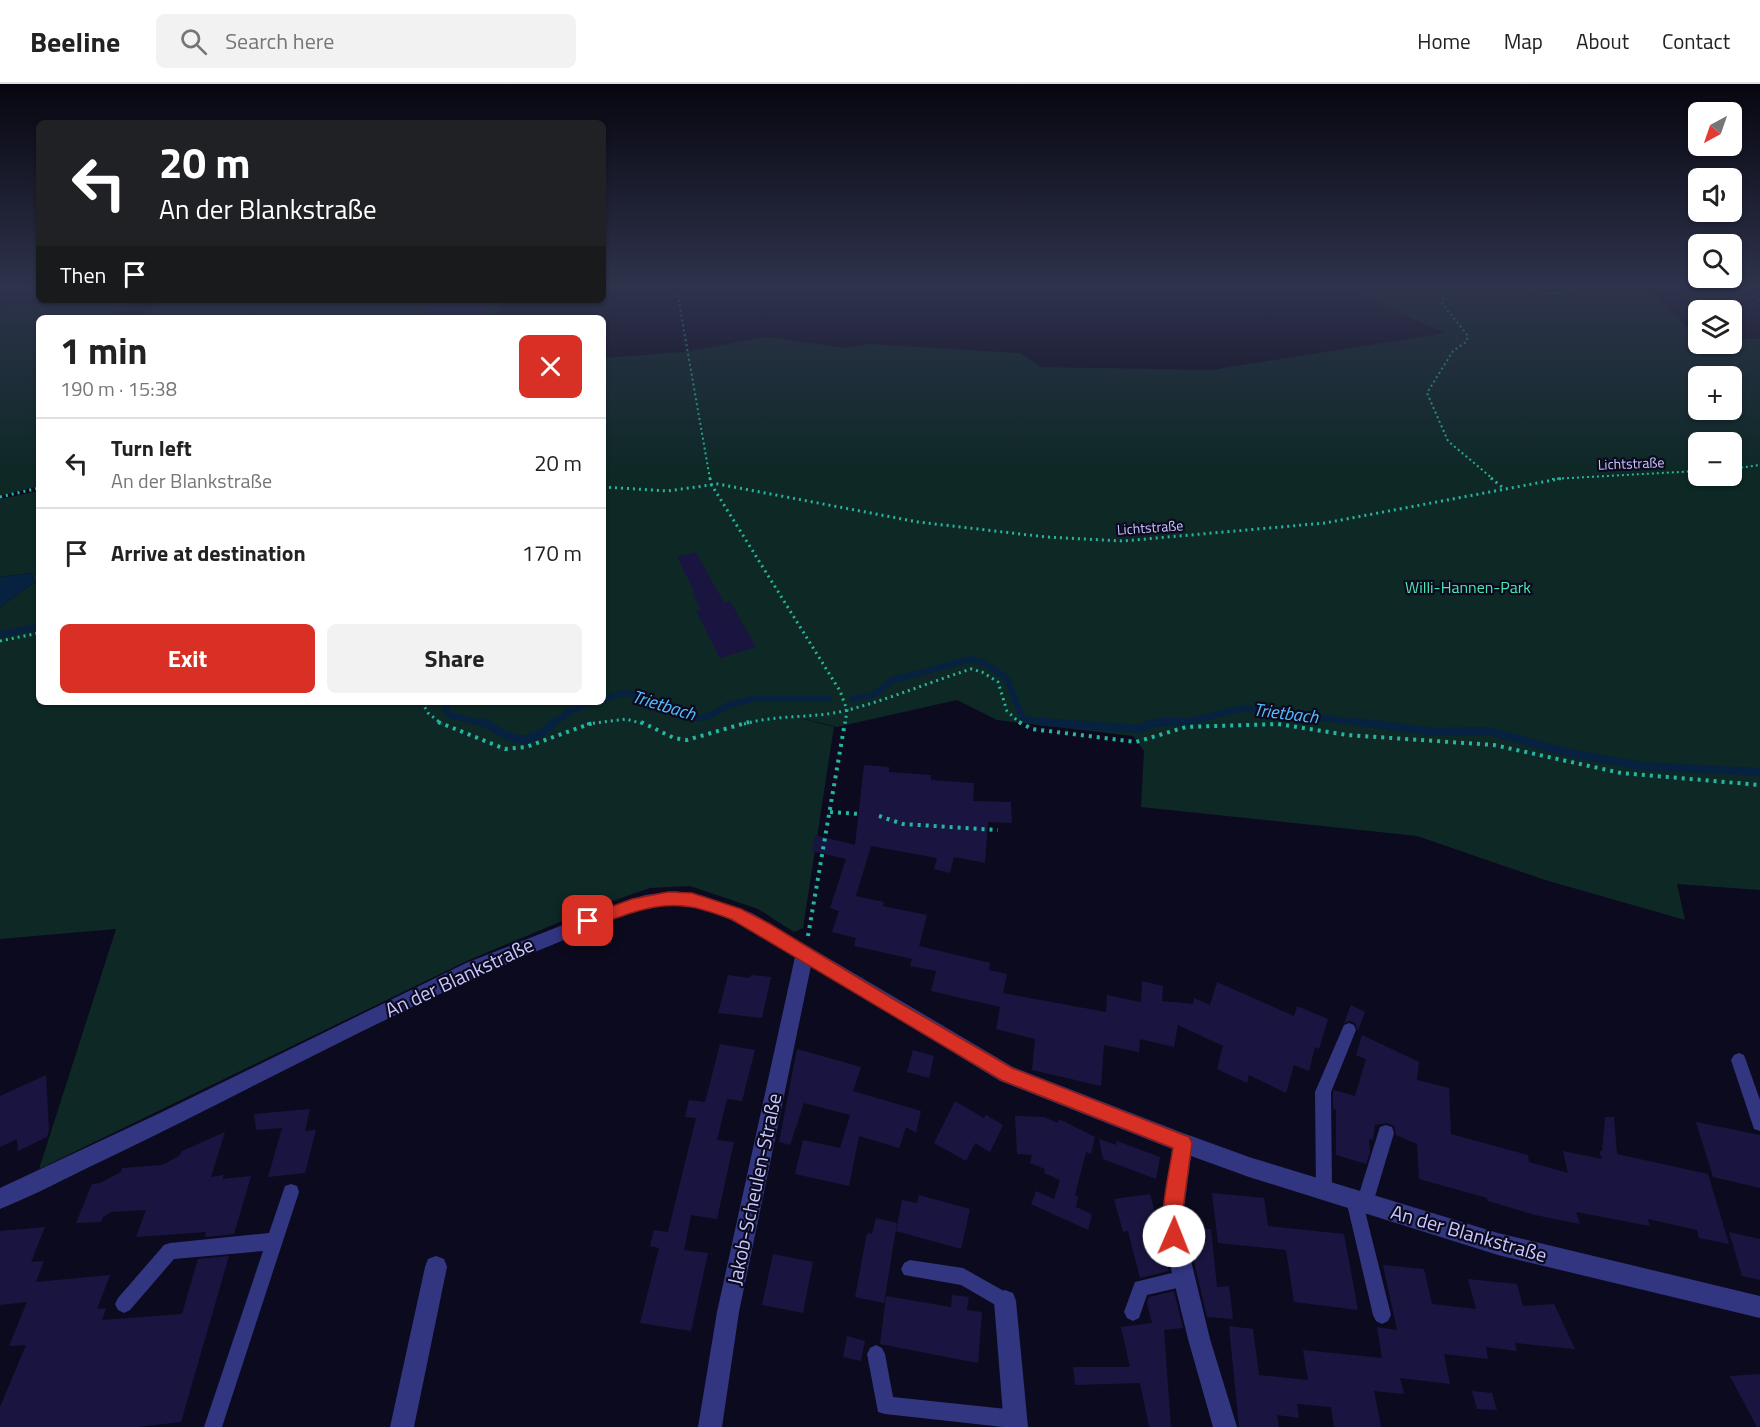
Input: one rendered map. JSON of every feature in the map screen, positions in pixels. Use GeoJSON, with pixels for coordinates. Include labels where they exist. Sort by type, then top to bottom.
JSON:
{"type":"FeatureCollection","features":[{"type":"Feature","properties":{"kind":"street","name":"An der Blankstraße"},"geometry":{"type":"LineString","coordinates":[[0,1199],[167,1120],[452,978],[552,935],[632,906],[668,898],[704,903],[746,918],[1007,1074],[1183,1143],[1360,1202],[1498,1244],[1760,1307]]}},
{"type":"Feature","properties":{"kind":"street","name":"Jakob-Scheulen-Straße"},"geometry":{"type":"LineString","coordinates":[[710,1427],[730,1301],[805,953]]}},
{"type":"Feature","properties":{"kind":"street"},"geometry":{"type":"LineString","coordinates":[[1183,1143],[1173,1226],[1198,1339],[1225,1427]]}},
{"type":"Feature","properties":{"kind":"street"},"geometry":{"type":"LineString","coordinates":[[402,1427],[436,1267]]}},
{"type":"Feature","properties":{"kind":"street"},"geometry":{"type":"LineString","coordinates":[[1005,1301],[1016,1423]]}},
{"type":"Feature","properties":{"kind":"lane"},"geometry":{"type":"LineString","coordinates":[[1324,1190],[1323,1092],[1349,1030]]}},
{"type":"Feature","properties":{"kind":"lane"},"geometry":{"type":"LineString","coordinates":[[1739,1060],[1760,1123]]}},
{"type":"Feature","properties":{"kind":"lane"},"geometry":{"type":"LineString","coordinates":[[1382,1315],[1360,1202],[1386,1132]]}},
{"type":"Feature","properties":{"kind":"lane"},"geometry":{"type":"LineString","coordinates":[[213,1427],[291,1192]]}},
{"type":"Feature","properties":{"kind":"lane"},"geometry":{"type":"LineString","coordinates":[[124,1304],[171,1251],[275,1241]]}},
{"type":"Feature","properties":{"kind":"lane"},"geometry":{"type":"LineString","coordinates":[[910,1269],[963,1277],[1005,1301]]}},
{"type":"Feature","properties":{"kind":"lane"},"geometry":{"type":"LineString","coordinates":[[1134,1312],[1141,1288],[1184,1279]]}},
{"type":"Feature","properties":{"kind":"lane"},"geometry":{"type":"LineString","coordinates":[[876,1354],[885,1405],[1016,1423]]}},
{"type":"Feature","properties":{"kind":"path"},"geometry":{"type":"LineString","coordinates":[[687,348],[711,484],[840,691],[847,710],[805,953]]}},
{"type":"Feature","properties":{"kind":"path"},"geometry":{"type":"LineString","coordinates":[[1458,348],[1427,393],[1448,441],[1503,488]]}},
{"type":"Feature","properties":{"kind":"path"},"geometry":{"type":"LineString","coordinates":[[1742,467],[1760,465]]}},
{"type":"Feature","properties":{"kind":"path","name":"Lichtstraße"},"geometry":{"type":"LineString","coordinates":[[606,487],[667,491],[711,484],[731,486],[918,522],[1046,537],[1123,541],[1325,523],[1558,478],[1688,472]]}},
{"type":"Feature","properties":{"kind":"path"},"geometry":{"type":"LineString","coordinates":[[0,497],[36,489]]}},
{"type":"Feature","properties":{"kind":"path"},"geometry":{"type":"LineString","coordinates":[[0,641],[36,634]]}},
{"type":"Feature","properties":{"kind":"path"},"geometry":{"type":"LineString","coordinates":[[424,705],[437,722],[485,743],[509,750],[534,744],[594,721],[635,720],[674,738],[687,740],[768,717],[791,718],[847,710],[971,669],[982,672],[998,682],[1007,711],[1023,726],[1032,729],[1136,742],[1186,727],[1282,724],[1347,735],[1494,745],[1621,773],[1760,785]]}},
{"type":"Feature","properties":{"kind":"path"},"geometry":{"type":"LineString","coordinates":[[830,812],[859,814]]}},
{"type":"Feature","properties":{"kind":"path"},"geometry":{"type":"LineString","coordinates":[[879,816],[903,824],[998,830]]}},
{"type":"Feature","properties":{"kind":"green space"},"geometry":{"type":"Polygon","coordinates":[[[0,348],[36,348],[36,487],[0,496],[0,348]]]}},
{"type":"Feature","properties":{"kind":"green space","name":"Willi-Hannen-Park"},"geometry":{"type":"Polygon","coordinates":[[[707,348],[930,348],[1020,353],[1041,367],[1211,370],[1352,348],[1688,348],[1688,354],[1742,354],[1742,348],[1760,348],[1760,890],[1677,884],[1685,920],[1545,880],[1417,836],[1141,807],[1144,751],[1133,736],[997,720],[957,700],[837,727],[777,712],[834,727],[803,928],[794,932],[758,909],[690,886],[650,888],[598,906],[469,960],[39,1169],[116,929],[0,939],[0,607],[36,583],[36,705],[606,705],[606,358],[683,352],[707,348]]]}},
{"type":"Feature","properties":{"kind":"green space"},"geometry":{"type":"Polygon","coordinates":[[[36,492],[36,580],[33,581],[32,573],[0,577],[0,499],[36,492]]]}},
{"type":"Feature","properties":{"kind":"water"},"geometry":{"type":"Polygon","coordinates":[[[32,573],[33,581],[36,580],[36,583],[0,607],[0,577],[32,573]]]}},
{"type":"Feature","properties":{"kind":"building"},"geometry":{"type":"Polygon","coordinates":[[[696,552],[724,603],[730,601],[756,647],[720,658],[696,611],[701,610],[677,557],[696,552]]]}},
{"type":"Feature","properties":{"kind":"building"},"geometry":{"type":"Polygon","coordinates":[[[864,765],[889,767],[889,772],[931,775],[931,780],[974,783],[973,801],[1011,802],[1012,823],[988,822],[985,863],[954,857],[950,873],[934,869],[937,858],[871,846],[856,896],[884,902],[883,906],[927,915],[919,946],[990,963],[989,970],[1007,974],[1003,993],[1106,1012],[1107,995],[1141,1002],[1142,981],[1163,986],[1162,1001],[1193,1004],[1194,998],[1210,1005],[1217,982],[1294,1016],[1297,1006],[1328,1019],[1319,1049],[1315,1047],[1309,1071],[1294,1065],[1286,1093],[1249,1075],[1247,1083],[1217,1069],[1223,1046],[1178,1025],[1174,1047],[1140,1039],[1139,1052],[1104,1045],[1101,1086],[1032,1070],[1035,1039],[996,1029],[1000,1007],[931,991],[936,971],[910,966],[912,959],[854,946],[856,938],[832,932],[839,911],[830,908],[846,859],[812,851],[815,835],[855,845],[864,765]]]}},
{"type":"Feature","properties":{"kind":"building"},"geometry":{"type":"Polygon","coordinates":[[[728,975],[750,978],[751,975],[771,977],[762,1018],[718,1013],[728,975]]]}},
{"type":"Feature","properties":{"kind":"building"},"geometry":{"type":"Polygon","coordinates":[[[1351,1005],[1365,1012],[1358,1031],[1355,1023],[1350,1021],[1344,1023],[1351,1005]]]}},
{"type":"Feature","properties":{"kind":"building"},"geometry":{"type":"Polygon","coordinates":[[[1362,1035],[1419,1062],[1417,1080],[1449,1088],[1451,1134],[1528,1155],[1529,1162],[1568,1173],[1563,1151],[1602,1159],[1599,1151],[1602,1151],[1605,1117],[1614,1117],[1617,1154],[1708,1174],[1729,1244],[1699,1238],[1697,1230],[1648,1219],[1650,1226],[1576,1212],[1580,1224],[1535,1215],[1488,1201],[1487,1198],[1419,1179],[1417,1144],[1396,1135],[1394,1126],[1387,1123],[1375,1125],[1373,1140],[1369,1139],[1370,1152],[1366,1164],[1336,1155],[1336,1110],[1333,1109],[1333,1092],[1334,1090],[1355,1096],[1366,1059],[1356,1055],[1362,1035]]]}},
{"type":"Feature","properties":{"kind":"building"},"geometry":{"type":"Polygon","coordinates":[[[720,1044],[755,1050],[742,1101],[727,1099],[717,1140],[734,1142],[717,1219],[691,1215],[684,1250],[708,1253],[691,1331],[640,1323],[659,1248],[650,1246],[654,1230],[668,1232],[696,1118],[685,1117],[689,1100],[705,1102],[720,1044]]]}},
{"type":"Feature","properties":{"kind":"building"},"geometry":{"type":"Polygon","coordinates":[[[797,1049],[861,1067],[853,1091],[921,1111],[916,1133],[906,1127],[899,1148],[859,1136],[849,1186],[795,1174],[803,1140],[840,1148],[850,1115],[804,1103],[790,1145],[779,1142],[797,1049]]]}},
{"type":"Feature","properties":{"kind":"building"},"geometry":{"type":"Polygon","coordinates":[[[913,1050],[934,1056],[929,1078],[907,1072],[913,1050]]]}},
{"type":"Feature","properties":{"kind":"building"},"geometry":{"type":"Polygon","coordinates":[[[46,1075],[49,1130],[47,1137],[18,1151],[17,1139],[0,1147],[0,1096],[46,1075]]]}},
{"type":"Feature","properties":{"kind":"building"},"geometry":{"type":"Polygon","coordinates":[[[955,1101],[984,1118],[986,1115],[1003,1125],[990,1152],[975,1143],[966,1161],[934,1143],[955,1101]]]}},
{"type":"Feature","properties":{"kind":"building"},"geometry":{"type":"Polygon","coordinates":[[[310,1109],[305,1131],[316,1130],[305,1173],[268,1177],[282,1128],[256,1130],[254,1114],[310,1109]]]}},
{"type":"Feature","properties":{"kind":"building"},"geometry":{"type":"Polygon","coordinates":[[[1015,1116],[1044,1117],[1058,1123],[1059,1119],[1095,1137],[1091,1154],[1086,1152],[1075,1195],[1078,1197],[1076,1207],[1092,1214],[1088,1230],[1031,1204],[1036,1191],[1054,1199],[1060,1180],[1044,1173],[1045,1169],[1030,1163],[1032,1155],[1017,1154],[1015,1116]]]}},
{"type":"Feature","properties":{"kind":"building"},"geometry":{"type":"Polygon","coordinates":[[[1696,1122],[1760,1135],[1760,1188],[1713,1177],[1696,1122]]]}},
{"type":"Feature","properties":{"kind":"building"},"geometry":{"type":"Polygon","coordinates":[[[225,1132],[211,1177],[224,1175],[222,1179],[251,1176],[234,1234],[205,1237],[206,1232],[136,1237],[146,1210],[111,1212],[103,1217],[101,1222],[76,1223],[92,1184],[100,1183],[121,1172],[122,1168],[162,1165],[179,1156],[182,1151],[225,1132]]]}},
{"type":"Feature","properties":{"kind":"building"},"geometry":{"type":"Polygon","coordinates":[[[1099,1139],[1116,1145],[1117,1141],[1160,1157],[1156,1179],[1103,1159],[1099,1139]]]}},
{"type":"Feature","properties":{"kind":"building"},"geometry":{"type":"Polygon","coordinates":[[[1212,1193],[1264,1198],[1268,1226],[1344,1234],[1358,1310],[1294,1302],[1286,1250],[1218,1243],[1212,1193]]]}},
{"type":"Feature","properties":{"kind":"building"},"geometry":{"type":"Polygon","coordinates":[[[1150,1194],[1158,1224],[1161,1224],[1161,1237],[1169,1271],[1140,1278],[1128,1231],[1123,1232],[1114,1199],[1150,1194]]]}},
{"type":"Feature","properties":{"kind":"building"},"geometry":{"type":"Polygon","coordinates":[[[919,1195],[970,1209],[961,1249],[896,1231],[902,1200],[917,1203],[919,1195]]]}},
{"type":"Feature","properties":{"kind":"building"},"geometry":{"type":"Polygon","coordinates":[[[876,1218],[897,1223],[884,1303],[855,1297],[867,1233],[872,1234],[876,1218]]]}},
{"type":"Feature","properties":{"kind":"building"},"geometry":{"type":"Polygon","coordinates":[[[45,1227],[31,1262],[44,1261],[36,1282],[110,1275],[97,1309],[106,1308],[102,1320],[182,1314],[198,1259],[229,1256],[181,1422],[137,1427],[0,1427],[0,1407],[26,1345],[9,1346],[27,1302],[0,1305],[0,1231],[45,1227]]]}},
{"type":"Feature","properties":{"kind":"building"},"geometry":{"type":"Polygon","coordinates":[[[1186,1227],[1211,1229],[1217,1287],[1229,1286],[1233,1319],[1207,1317],[1186,1227]]]}},
{"type":"Feature","properties":{"kind":"building"},"geometry":{"type":"Polygon","coordinates":[[[1729,1232],[1760,1239],[1760,1280],[1742,1276],[1729,1232]]]}},
{"type":"Feature","properties":{"kind":"building"},"geometry":{"type":"Polygon","coordinates":[[[773,1254],[813,1262],[803,1313],[762,1305],[773,1254]]]}},
{"type":"Feature","properties":{"kind":"building"},"geometry":{"type":"Polygon","coordinates":[[[1383,1265],[1424,1269],[1432,1304],[1476,1309],[1468,1279],[1517,1284],[1523,1306],[1554,1304],[1575,1349],[1515,1343],[1517,1351],[1486,1347],[1488,1359],[1444,1354],[1450,1384],[1400,1378],[1404,1394],[1374,1391],[1381,1427],[1334,1427],[1331,1407],[1297,1404],[1299,1418],[1277,1415],[1279,1427],[1239,1427],[1229,1326],[1253,1329],[1259,1375],[1308,1380],[1303,1350],[1382,1358],[1377,1327],[1397,1330],[1383,1265]]]}},
{"type":"Feature","properties":{"kind":"building"},"geometry":{"type":"Polygon","coordinates":[[[1174,1291],[1183,1328],[1164,1330],[1171,1427],[1149,1427],[1140,1383],[1075,1385],[1073,1367],[1130,1367],[1121,1327],[1152,1323],[1147,1303],[1149,1297],[1174,1291]]]}},
{"type":"Feature","properties":{"kind":"building"},"geometry":{"type":"Polygon","coordinates":[[[952,1295],[969,1297],[967,1310],[982,1312],[978,1363],[880,1344],[886,1296],[951,1307],[952,1295]]]}},
{"type":"Feature","properties":{"kind":"building"},"geometry":{"type":"Polygon","coordinates":[[[847,1336],[865,1341],[861,1361],[843,1357],[847,1336]]]}},
{"type":"Feature","properties":{"kind":"building"},"geometry":{"type":"Polygon","coordinates":[[[1760,1374],[1760,1427],[1757,1427],[1730,1376],[1760,1374]]]}},
{"type":"Feature","properties":{"kind":"building"},"geometry":{"type":"Polygon","coordinates":[[[1472,1391],[1492,1393],[1497,1410],[1477,1409],[1472,1391]]]}},
{"type":"Feature","properties":{"kind":"waterway","name":"Trietbach"},"geometry":{"type":"LineString","coordinates":[[0,634],[36,628]]}},
{"type":"Feature","properties":{"kind":"waterway","name":"Trietbach"},"geometry":{"type":"LineString","coordinates":[[852,699],[873,695],[893,680],[971,659],[986,664],[1007,679],[1023,719],[1056,723]]}},
{"type":"Feature","properties":{"kind":"waterway","name":"Trietbach"},"geometry":{"type":"LineString","coordinates":[[606,698],[623,693],[635,695],[696,718],[707,717],[729,705],[753,699],[829,699]]}},
{"type":"Feature","properties":{"kind":"waterway","name":"Trietbach"},"geometry":{"type":"LineString","coordinates":[[447,705],[446,709],[449,715],[486,724]]}},
{"type":"Feature","properties":{"kind":"waterway","name":"Trietbach"},"geometry":{"type":"LineString","coordinates":[[553,724],[570,711],[585,705]]}},
{"type":"Feature","properties":{"kind":"waterway","name":"Trietbach"},"geometry":{"type":"LineString","coordinates":[[1150,724],[1188,722],[1242,708],[1371,724]]}},
{"type":"Feature","properties":{"kind":"waterway","name":"Trietbach"},"geometry":{"type":"LineString","coordinates":[[484,722],[503,734],[520,739],[536,736],[555,722]]}},
{"type":"Feature","properties":{"kind":"waterway","name":"Trietbach"},"geometry":{"type":"LineString","coordinates":[[1042,722],[1056,723]]}},
{"type":"Feature","properties":{"kind":"waterway","name":"Trietbach"},"geometry":{"type":"LineString","coordinates":[[1056,723],[1139,729],[1152,723],[1164,722]]}},
{"type":"Feature","properties":{"kind":"waterway","name":"Trietbach"},"geometry":{"type":"LineString","coordinates":[[1167,722],[1186,722]]}},
{"type":"Feature","properties":{"kind":"waterway","name":"Trietbach"},"geometry":{"type":"LineString","coordinates":[[1358,722],[1436,732],[1489,731],[1565,752],[1641,766],[1760,772]]}},
{"type":"Feature","properties":{"kind":"waterway","name":"Trietbach"},"geometry":{"type":"LineString","coordinates":[[1056,723],[1064,724]]}},
{"type":"Feature","properties":{"kind":"route"},"geometry":{"type":"LineString","coordinates":[[588,921],[632,906],[668,898],[692,900],[722,908],[764,928],[1007,1074],[1183,1143],[1173,1216],[1174,1236]]}}]}
